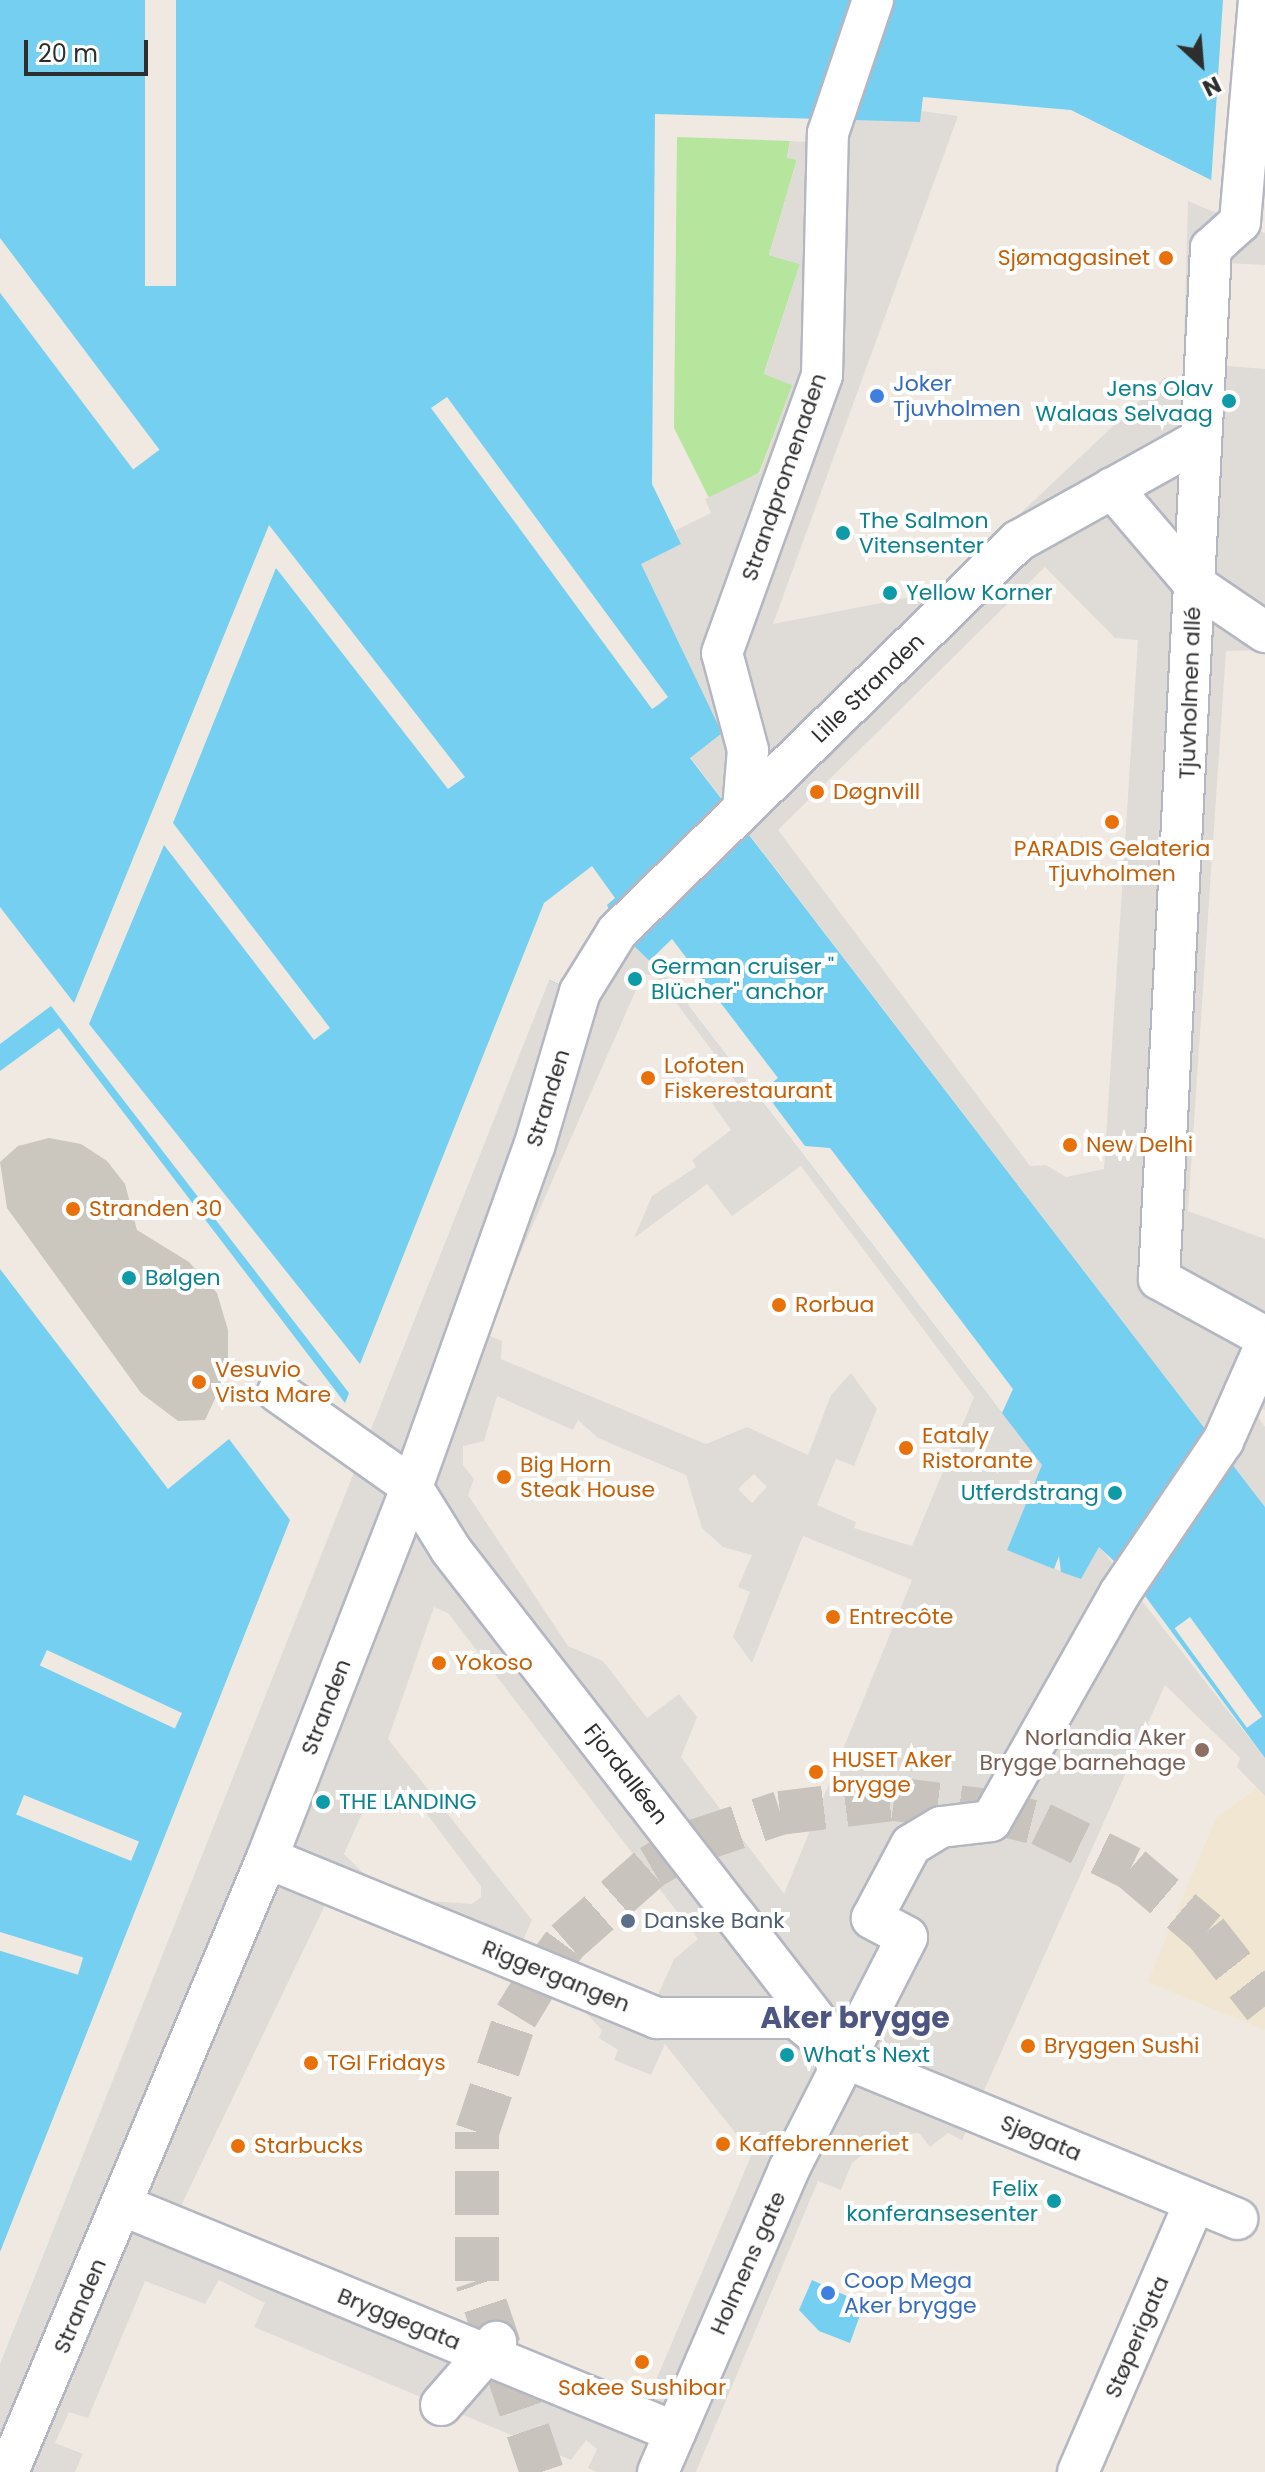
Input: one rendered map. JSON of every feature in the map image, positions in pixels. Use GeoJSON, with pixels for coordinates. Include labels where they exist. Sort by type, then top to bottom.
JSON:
{"type":"FeatureCollection","features":[{"type":"Feature","properties":{"kind":"street","name":"Strandpromenaden"},"geometry":{"type":"LineString","coordinates":[[743,809],[748,750],[722,653],[822,375],[828,133],[873,0]]}},
{"type":"Feature","properties":{"kind":"street","name":"Tjuvholmen allé"},"geometry":{"type":"LineString","coordinates":[[1259,0],[1240,222],[1211,248],[1196,442],[1194,584],[1159,1279],[1265,1337]]}},
{"type":"Feature","properties":{"kind":"street","name":"Lille Stranden"},"geometry":{"type":"LineString","coordinates":[[617,932],[1018,541],[1196,442]]}},
{"type":"Feature","properties":{"kind":"street"},"geometry":{"type":"LineString","coordinates":[[1112,488],[1194,584],[1265,632]]}},
{"type":"Feature","properties":{"kind":"street","name":"Stranden"},"geometry":{"type":"LineString","coordinates":[[8,2472],[124,2206],[267,1858],[412,1487],[534,1147],[580,992],[617,932]]}},
{"type":"Feature","properties":{"kind":"street","name":"Holmens gate"},"geometry":{"type":"LineString","coordinates":[[658,2472],[845,2058],[907,1937],[872,1918],[911,1845],[941,1827],[991,1821],[1131,1577],[1219,1447],[1265,1346]]}},
{"type":"Feature","properties":{"kind":"street"},"geometry":{"type":"LineString","coordinates":[[278,1392],[412,1487]]}},
{"type":"Feature","properties":{"kind":"street","name":"Fjordalléen"},"geometry":{"type":"LineString","coordinates":[[412,1487],[451,1550],[845,2058]]}},
{"type":"Feature","properties":{"kind":"street","name":"Riggergangen"},"geometry":{"type":"LineString","coordinates":[[267,1858],[657,2018],[796,2018],[845,2058]]}},
{"type":"Feature","properties":{"kind":"street","name":"Sjøgata"},"geometry":{"type":"LineString","coordinates":[[845,2058],[1237,2219]]}},
{"type":"Feature","properties":{"kind":"street","name":"Støperigata"},"geometry":{"type":"LineString","coordinates":[[1078,2472],[1195,2202]]}},
{"type":"Feature","properties":{"kind":"street","name":"Bryggegata"},"geometry":{"type":"LineString","coordinates":[[124,2206],[491,2348],[675,2432]]}},
{"type":"Feature","properties":{"kind":"street"},"geometry":{"type":"LineString","coordinates":[[441,2405],[491,2348]]}},
{"type":"Feature","properties":{"kind":"shaded area"},"geometry":{"type":"Polygon","coordinates":[[[921,111],[958,116],[773,624],[937,592],[1165,377],[1183,383],[1188,201],[1265,233],[1265,265],[1225,263],[1216,365],[1265,369],[1265,650],[1226,651],[1188,1211],[1265,1239],[1265,1410],[1249,1404],[1265,1427],[1265,1507],[690,757],[721,733],[640,564],[680,544],[674,531],[711,513],[705,499],[760,473],[792,385],[764,374],[800,264],[769,255],[797,160],[787,158],[790,141],[809,142],[846,119],[919,122],[921,111]],[[1045,567],[778,830],[1030,1166],[1046,1165],[1066,1177],[1104,1169],[1138,640],[1115,638],[1045,567]]]}},
{"type":"Feature","properties":{"kind":"shaded area"},"geometry":{"type":"Polygon","coordinates":[[[628,939],[667,978],[1043,1465],[1007,1550],[1081,1579],[1099,1546],[1265,1758],[1265,1796],[1237,1767],[1240,1758],[1165,1685],[962,2140],[948,2133],[930,2147],[919,2133],[889,2135],[852,2163],[841,2190],[818,2181],[696,2472],[597,2472],[588,2468],[597,2449],[586,2440],[571,2460],[254,2327],[265,2303],[219,2280],[205,2304],[145,2281],[88,2418],[69,2412],[55,2443],[83,2454],[75,2472],[0,2472],[0,2365],[549,980],[599,1000],[628,939]],[[643,974],[485,1334],[502,1341],[501,1359],[706,1444],[747,1427],[808,1455],[831,1395],[851,1373],[877,1409],[854,1466],[836,1459],[817,1505],[856,1522],[854,1528],[912,1546],[974,1397],[801,1166],[732,1216],[707,1184],[634,1238],[652,1196],[696,1167],[692,1160],[731,1130],[712,1103],[737,1084],[656,976],[643,974]],[[497,1396],[484,1441],[463,1446],[463,1465],[474,1479],[468,1495],[568,1646],[603,1661],[647,1718],[679,1694],[697,1717],[681,1757],[784,1894],[912,1580],[803,1536],[752,1663],[733,1637],[750,1592],[738,1587],[752,1555],[723,1547],[702,1528],[686,1475],[598,1438],[578,1420],[573,1430],[497,1396]],[[754,1474],[738,1489],[752,1503],[767,1487],[754,1474]],[[434,1607],[388,1739],[532,1920],[519,1949],[654,2004],[674,1959],[698,1939],[448,1613],[434,1607]],[[372,1791],[344,1854],[389,1898],[472,1904],[481,1897],[481,1886],[426,1813],[372,1791]],[[326,1903],[180,2208],[645,2406],[752,2154],[665,2044],[651,2075],[614,2060],[618,2050],[599,2038],[602,2030],[584,2011],[326,1903]]]}},
{"type":"Feature","properties":{"kind":"shaded area"},"geometry":{"type":"Polygon","coordinates":[[[1257,1788],[1265,1796],[1265,2030],[1148,1982],[1216,1818],[1257,1788]]]}},
{"type":"Feature","properties":{"kind":"green space"},"geometry":{"type":"Polygon","coordinates":[[[677,137],[790,141],[787,157],[797,159],[769,255],[800,264],[764,373],[793,384],[759,473],[709,498],[674,428],[677,137]]]}},
{"type":"Feature","properties":{"kind":"water"},"geometry":{"type":"Polygon","coordinates":[[[0,0],[1265,0],[1265,207],[1071,110],[923,97],[920,122],[655,114],[652,484],[681,544],[641,564],[722,733],[690,758],[1265,1507],[1265,1758],[1131,1577],[1099,1547],[1081,1579],[1061,1572],[1059,1556],[1054,1569],[1007,1550],[1042,1465],[667,978],[627,939],[599,1000],[548,980],[0,2365],[0,0]]]}},
{"type":"Feature","properties":{"kind":"water"},"geometry":{"type":"Polygon","coordinates":[[[812,2280],[864,2304],[850,2343],[819,2331],[799,2310],[812,2280]]]}},
{"type":"Feature","properties":{"kind":"pier"},"geometry":{"type":"Polygon","coordinates":[[[145,0],[176,0],[176,286],[145,286],[145,0]]]}},
{"type":"Feature","properties":{"kind":"pier"},"geometry":{"type":"Polygon","coordinates":[[[1223,0],[1265,0],[1265,211],[1211,184],[1223,0]]]}},
{"type":"Feature","properties":{"kind":"pier"},"geometry":{"type":"Polygon","coordinates":[[[0,238],[159,450],[133,469],[0,293],[0,238]]]}},
{"type":"Feature","properties":{"kind":"pier"},"geometry":{"type":"Polygon","coordinates":[[[447,397],[668,697],[658,705],[652,709],[431,408],[447,397]]]}},
{"type":"Feature","properties":{"kind":"pier"},"geometry":{"type":"Polygon","coordinates":[[[269,525],[465,777],[448,789],[276,568],[173,823],[330,1028],[314,1040],[164,845],[89,1024],[360,1364],[544,903],[592,866],[615,898],[607,905],[625,945],[599,1000],[549,980],[0,2365],[0,2252],[290,1520],[229,1439],[168,1489],[0,1269],[0,1071],[59,1028],[345,1403],[349,1393],[51,1006],[0,1044],[0,907],[74,1003],[269,525]]]}},
{"type":"Feature","properties":{"kind":"pier"},"geometry":{"type":"Polygon","coordinates":[[[672,939],[778,1078],[763,1090],[805,1146],[830,1148],[1013,1389],[1002,1413],[667,978],[647,963],[672,939]]]}},
{"type":"Feature","properties":{"kind":"pier"},"geometry":{"type":"Polygon","coordinates":[[[1190,1617],[1262,1717],[1247,1728],[1175,1628],[1190,1617]]]}},
{"type":"Feature","properties":{"kind":"pier"},"geometry":{"type":"Polygon","coordinates":[[[47,1650],[182,1713],[175,1728],[40,1665],[47,1650]]]}},
{"type":"Feature","properties":{"kind":"pier"},"geometry":{"type":"Polygon","coordinates":[[[24,1795],[139,1841],[131,1861],[16,1814],[24,1795]]]}},
{"type":"Feature","properties":{"kind":"pier"},"geometry":{"type":"Polygon","coordinates":[[[0,1932],[83,1957],[78,1975],[0,1951],[0,1932]]]}},
{"type":"Feature","properties":{"kind":"building","name":"Bølgen"},"geometry":{"type":"Polygon","coordinates":[[[49,1138],[81,1144],[107,1161],[125,1184],[137,1230],[189,1262],[217,1293],[228,1330],[228,1371],[205,1420],[178,1421],[141,1393],[7,1208],[0,1162],[18,1146],[49,1138]]]}},
{"type":"Feature","properties":{"kind":"tunnel"},"geometry":{"type":"LineString","coordinates":[[542,2472],[477,2281],[477,2132],[516,2016],[538,1980],[566,1942],[651,1867],[696,1841],[780,1813],[894,1799],[989,1811],[1041,1824],[1131,1868],[1206,1932],[1265,2007]]}},
{"type":"Feature","properties":{"kind":"place","name":"Sjømagasinet"},"geometry":{"type":"Point","coordinates":[1166,258]}},
{"type":"Feature","properties":{"kind":"place","name":"Joker Tjuvholmen"},"geometry":{"type":"Point","coordinates":[877,396]}},
{"type":"Feature","properties":{"kind":"place","name":"Jens Olav Walaas Selvaag"},"geometry":{"type":"Point","coordinates":[1229,401]}},
{"type":"Feature","properties":{"kind":"place","name":"The Salmon Vitensenter"},"geometry":{"type":"Point","coordinates":[843,533]}},
{"type":"Feature","properties":{"kind":"place","name":"Yellow Korner"},"geometry":{"type":"Point","coordinates":[890,593]}},
{"type":"Feature","properties":{"kind":"place","name":"Døgnvill"},"geometry":{"type":"Point","coordinates":[817,792]}},
{"type":"Feature","properties":{"kind":"place","name":"PARADIS Gelateria Tjuvholmen"},"geometry":{"type":"Point","coordinates":[1112,822]}},
{"type":"Feature","properties":{"kind":"place","name":"German cruiser \" Blücher\" anchor"},"geometry":{"type":"Point","coordinates":[635,979]}},
{"type":"Feature","properties":{"kind":"place","name":"Lofoten Fiskerestaurant"},"geometry":{"type":"Point","coordinates":[648,1078]}},
{"type":"Feature","properties":{"kind":"place","name":"New Delhi"},"geometry":{"type":"Point","coordinates":[1070,1145]}},
{"type":"Feature","properties":{"kind":"place","name":"Stranden 30"},"geometry":{"type":"Point","coordinates":[73,1209]}},
{"type":"Feature","properties":{"kind":"place","name":"Bølgen"},"geometry":{"type":"Point","coordinates":[129,1278]}},
{"type":"Feature","properties":{"kind":"place","name":"Rorbua"},"geometry":{"type":"Point","coordinates":[779,1305]}},
{"type":"Feature","properties":{"kind":"place","name":"Vesuvio Vista Mare"},"geometry":{"type":"Point","coordinates":[199,1382]}},
{"type":"Feature","properties":{"kind":"place","name":"Eataly Ristorante"},"geometry":{"type":"Point","coordinates":[906,1448]}},
{"type":"Feature","properties":{"kind":"place","name":"Big Horn Steak House"},"geometry":{"type":"Point","coordinates":[504,1477]}},
{"type":"Feature","properties":{"kind":"place","name":"Utferdstrang"},"geometry":{"type":"Point","coordinates":[1115,1493]}},
{"type":"Feature","properties":{"kind":"place","name":"Entrecôte"},"geometry":{"type":"Point","coordinates":[833,1617]}},
{"type":"Feature","properties":{"kind":"place","name":"Yokoso"},"geometry":{"type":"Point","coordinates":[439,1663]}},
{"type":"Feature","properties":{"kind":"place","name":"Norlandia Aker Brygge barnehage"},"geometry":{"type":"Point","coordinates":[1202,1750]}},
{"type":"Feature","properties":{"kind":"place","name":"HUSET Aker brygge"},"geometry":{"type":"Point","coordinates":[816,1772]}},
{"type":"Feature","properties":{"kind":"place","name":"THE LANDING"},"geometry":{"type":"Point","coordinates":[323,1802]}},
{"type":"Feature","properties":{"kind":"place","name":"Danske Bank"},"geometry":{"type":"Point","coordinates":[628,1921]}},
{"type":"Feature","properties":{"kind":"place","name":"Bryggen Sushi"},"geometry":{"type":"Point","coordinates":[1028,2046]}},
{"type":"Feature","properties":{"kind":"place","name":"What's Next"},"geometry":{"type":"Point","coordinates":[787,2055]}},
{"type":"Feature","properties":{"kind":"place","name":"TGI Fridays"},"geometry":{"type":"Point","coordinates":[311,2063]}},
{"type":"Feature","properties":{"kind":"place","name":"Kaffebrenneriet"},"geometry":{"type":"Point","coordinates":[723,2144]}},
{"type":"Feature","properties":{"kind":"place","name":"Starbucks"},"geometry":{"type":"Point","coordinates":[238,2146]}},
{"type":"Feature","properties":{"kind":"place","name":"Felix konferansesenter"},"geometry":{"type":"Point","coordinates":[1054,2201]}},
{"type":"Feature","properties":{"kind":"place","name":"Coop Mega Aker brygge"},"geometry":{"type":"Point","coordinates":[828,2293]}},
{"type":"Feature","properties":{"kind":"place","name":"Sakee Sushibar"},"geometry":{"type":"Point","coordinates":[642,2362]}},
{"type":"Feature","properties":{"kind":"district","name":"Aker brygge"},"geometry":{"type":"Point","coordinates":[855,2018]}}]}
